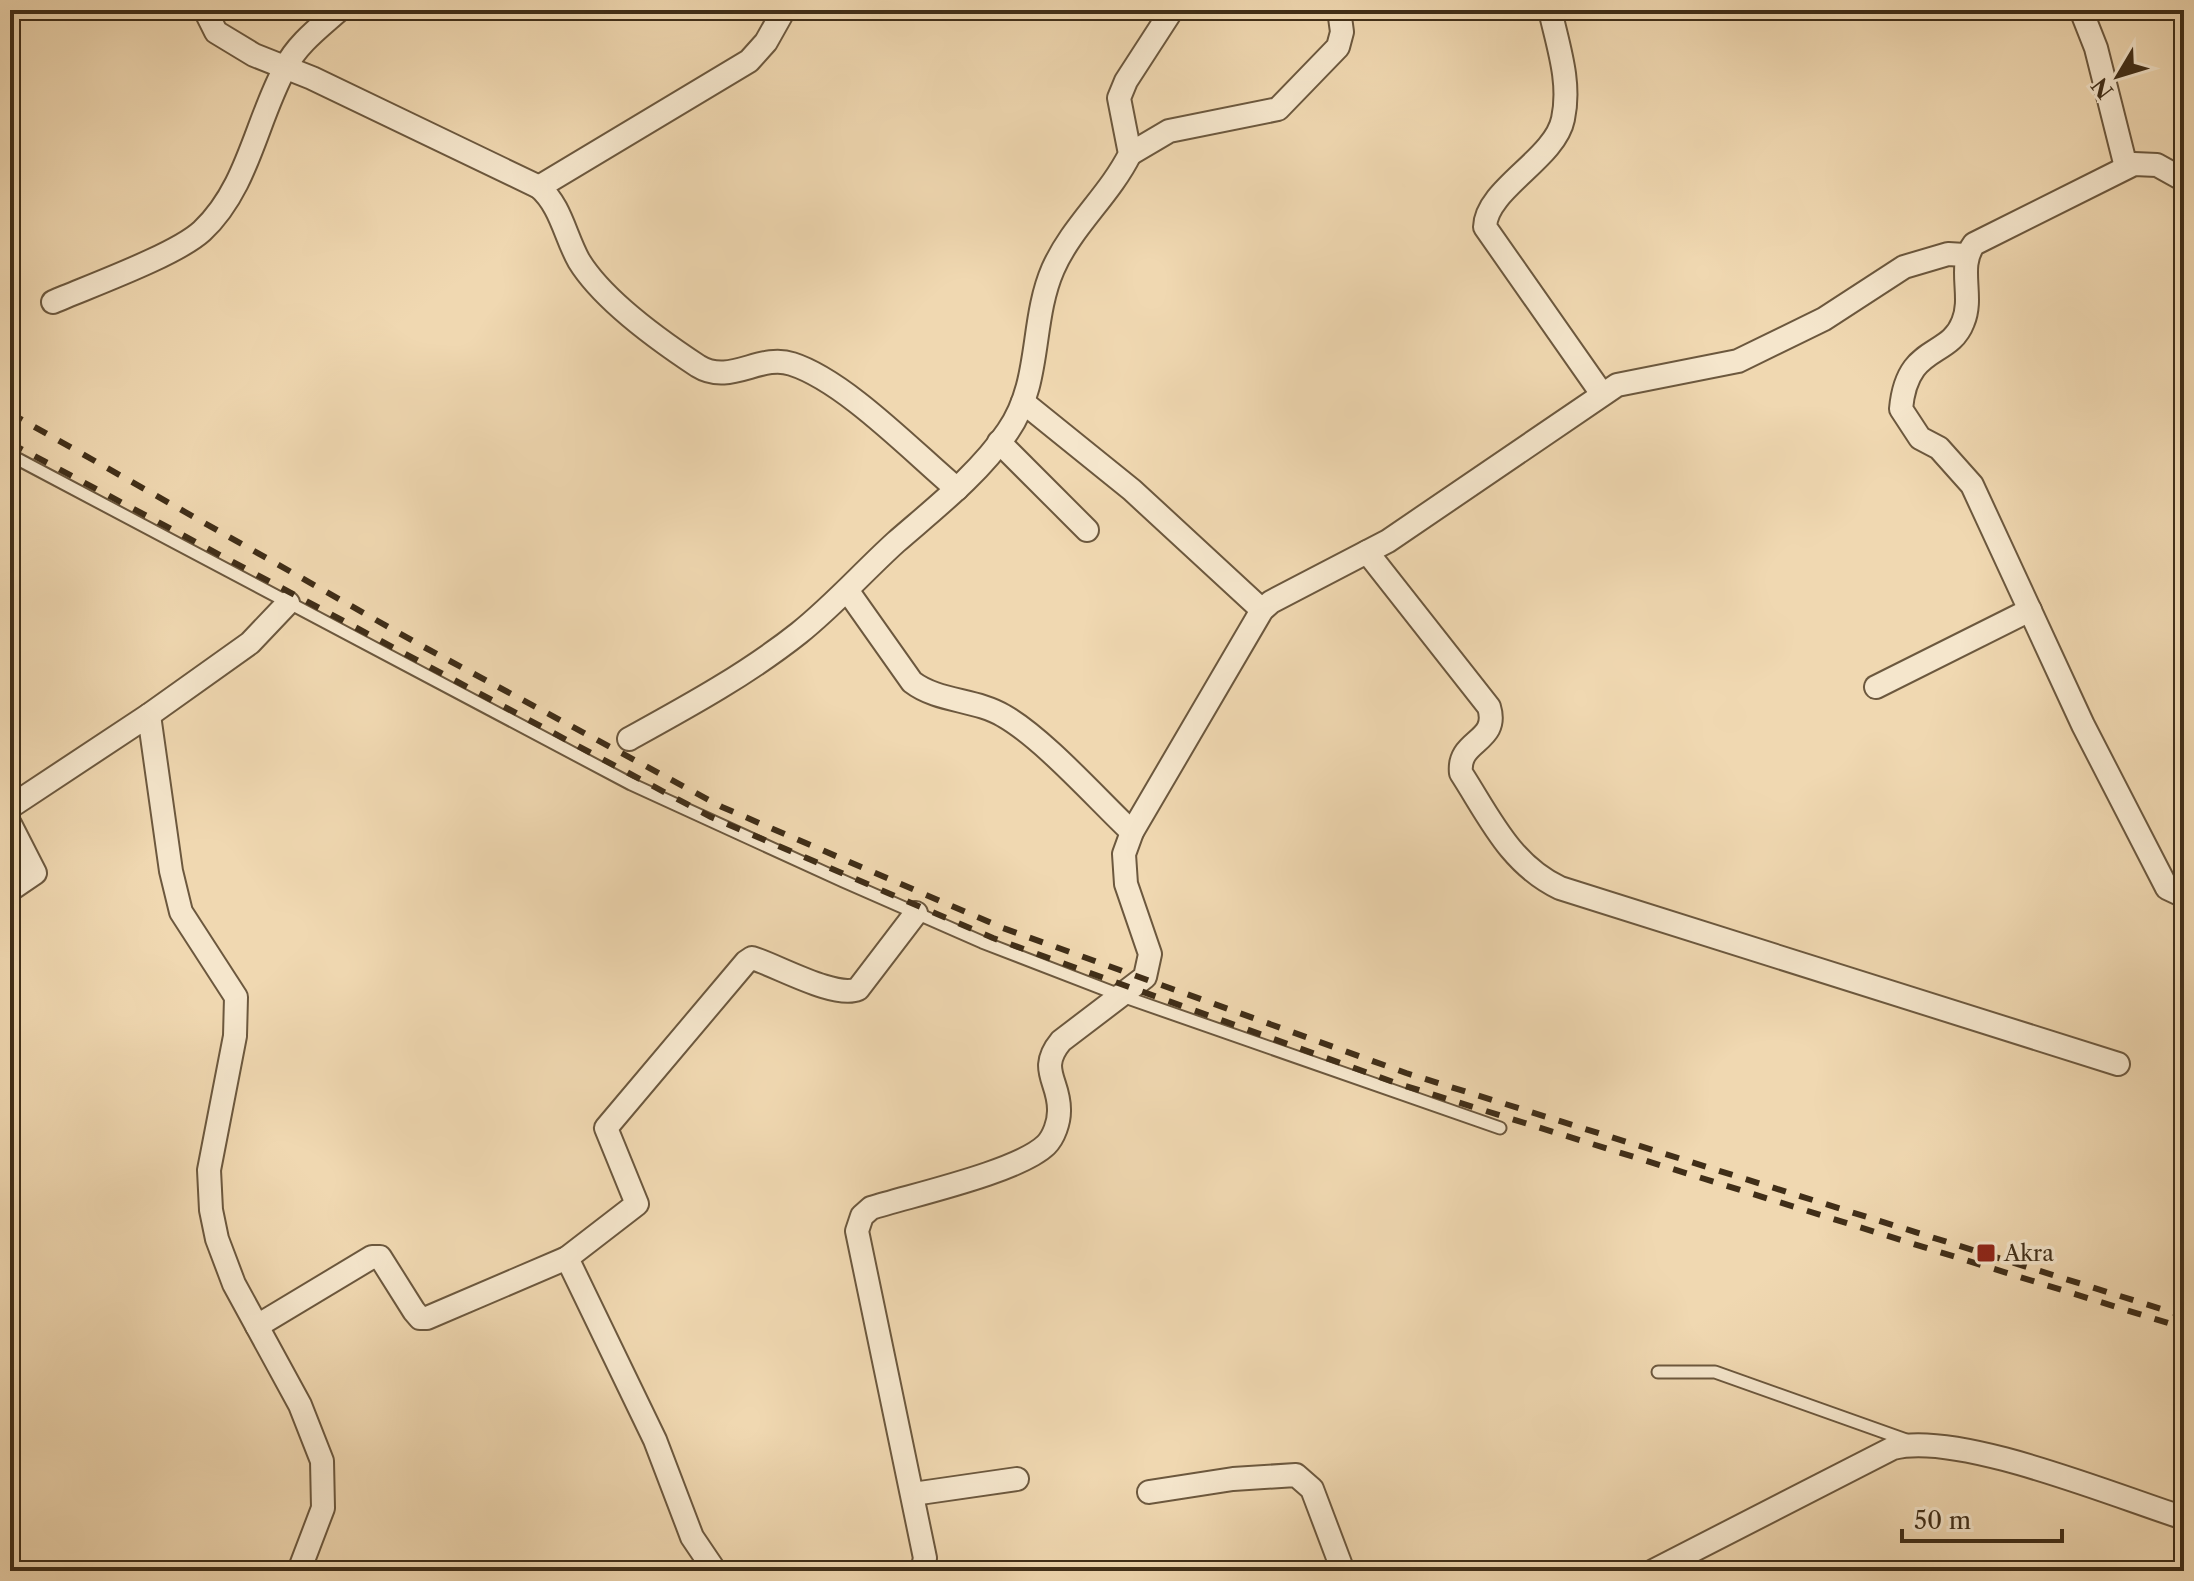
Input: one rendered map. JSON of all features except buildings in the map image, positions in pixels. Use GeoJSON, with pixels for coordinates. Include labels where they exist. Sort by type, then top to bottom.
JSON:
{"type":"FeatureCollection","features":[{"type":"Feature","properties":{"kind":"street"},"geometry":{"type":"LineString","coordinates":[[205,10],[208,22],[227,40],[539,187],[557,210],[587,271],[632,316],[699,366],[713,374],[724,374],[776,360],[805,369],[842,392],[957,489]]}},
{"type":"Feature","properties":{"kind":"street"},"geometry":{"type":"LineString","coordinates":[[53,302],[177,246],[204,229],[237,183],[285,67],[316,30],[339,10]]}},
{"type":"Feature","properties":{"kind":"street"},"geometry":{"type":"LineString","coordinates":[[539,187],[749,61],[766,42],[784,10]]}},
{"type":"Feature","properties":{"kind":"street"},"geometry":{"type":"LineString","coordinates":[[1130,154],[1119,98],[1126,81],[1172,10]]}},
{"type":"Feature","properties":{"kind":"street"},"geometry":{"type":"LineString","coordinates":[[629,739],[714,692],[797,634],[957,489],[999,442],[1023,402],[1034,364],[1037,320],[1053,270],[1076,227],[1105,197],[1130,154],[1169,131],[1278,109],[1338,47],[1342,32],[1339,10]]}},
{"type":"Feature","properties":{"kind":"street"},"geometry":{"type":"LineString","coordinates":[[1550,10],[1565,76],[1563,122],[1547,147],[1488,211],[1485,227],[1602,394]]}},
{"type":"Feature","properties":{"kind":"street"},"geometry":{"type":"LineString","coordinates":[[2081,10],[2096,48],[2126,167]]}},
{"type":"Feature","properties":{"kind":"street"},"geometry":{"type":"LineString","coordinates":[[2184,180],[2157,165],[2126,167],[1974,244],[1965,255],[1965,319],[1951,339],[1913,367],[1901,409],[1920,438],[1939,448],[1972,485],[2083,725],[2167,888],[2184,896]]}},
{"type":"Feature","properties":{"kind":"street"},"geometry":{"type":"LineString","coordinates":[[922,1571],[925,1558],[913,1494],[857,1231],[862,1216],[871,1208],[1020,1162],[1046,1145],[1055,1130],[1059,1110],[1049,1067],[1051,1053],[1061,1041],[1145,977],[1150,954],[1126,884],[1124,854],[1132,832],[1262,610],[1367,552],[1617,385],[1738,361],[1824,319],[1904,267],[1948,254],[1965,255]]}},
{"type":"Feature","properties":{"kind":"street"},"geometry":{"type":"LineString","coordinates":[[1023,402],[1132,490],[1262,610]]}},
{"type":"Feature","properties":{"kind":"street"},"geometry":{"type":"LineString","coordinates":[[999,442],[1087,530]]}},
{"type":"Feature","properties":{"kind":"street"},"geometry":{"type":"LineString","coordinates":[[1367,552],[1489,707],[1493,718],[1490,730],[1465,752],[1460,761],[1461,773],[1506,844],[1527,870],[1560,888],[2118,1064]]}},
{"type":"Feature","properties":{"kind":"street"},"geometry":{"type":"LineString","coordinates":[[847,590],[912,682],[924,691],[985,706],[1019,725],[1132,832]]}},
{"type":"Feature","properties":{"kind":"street"},"geometry":{"type":"LineString","coordinates":[[10,807],[149,715],[250,643],[288,603]]}},
{"type":"Feature","properties":{"kind":"street"},"geometry":{"type":"LineString","coordinates":[[1876,687],[2030,610]]}},
{"type":"Feature","properties":{"kind":"street"},"geometry":{"type":"LineString","coordinates":[[149,715],[171,871],[181,912],[236,997],[235,1036],[209,1170],[211,1210],[223,1258],[300,1405],[322,1461],[323,1508],[299,1571]]}},
{"type":"Feature","properties":{"kind":"street"},"geometry":{"type":"LineString","coordinates":[[10,824],[35,873],[10,890]]}},
{"type":"Feature","properties":{"kind":"street"},"geometry":{"type":"LineString","coordinates":[[257,1326],[372,1257],[380,1257],[387,1264],[420,1318],[427,1318],[567,1258],[637,1204],[606,1128],[746,962],[752,958],[833,990],[851,992],[858,989],[916,913]]}},
{"type":"Feature","properties":{"kind":"street"},"geometry":{"type":"LineString","coordinates":[[567,1258],[655,1440],[692,1537],[715,1571]]}},
{"type":"Feature","properties":{"kind":"street"},"geometry":{"type":"LineString","coordinates":[[1653,1571],[1893,1448],[1914,1442],[1949,1445],[1997,1458],[2184,1518]]}},
{"type":"Feature","properties":{"kind":"street"},"geometry":{"type":"LineString","coordinates":[[1149,1492],[1233,1479],[1296,1475],[1312,1489],[1343,1571]]}},
{"type":"Feature","properties":{"kind":"street"},"geometry":{"type":"LineString","coordinates":[[913,1494],[1017,1479]]}},
{"type":"Feature","properties":{"kind":"lane"},"geometry":{"type":"LineString","coordinates":[[10,455],[631,784],[916,913],[1122,996],[1500,1128]]}},
{"type":"Feature","properties":{"kind":"lane"},"geometry":{"type":"LineString","coordinates":[[1658,1372],[1715,1372],[1914,1442]]}},
{"type":"Feature","properties":{"kind":"railway"},"geometry":{"type":"LineString","coordinates":[[10,413],[422,646],[722,807],[1003,928],[1406,1073],[2184,1316]]}},
{"type":"Feature","properties":{"kind":"railway"},"geometry":{"type":"LineString","coordinates":[[10,443],[711,817],[993,938],[1396,1083],[2184,1328]]}},
{"type":"Feature","properties":{"kind":"place","name":"Akra"},"geometry":{"type":"Point","coordinates":[1986,1253]}}]}
